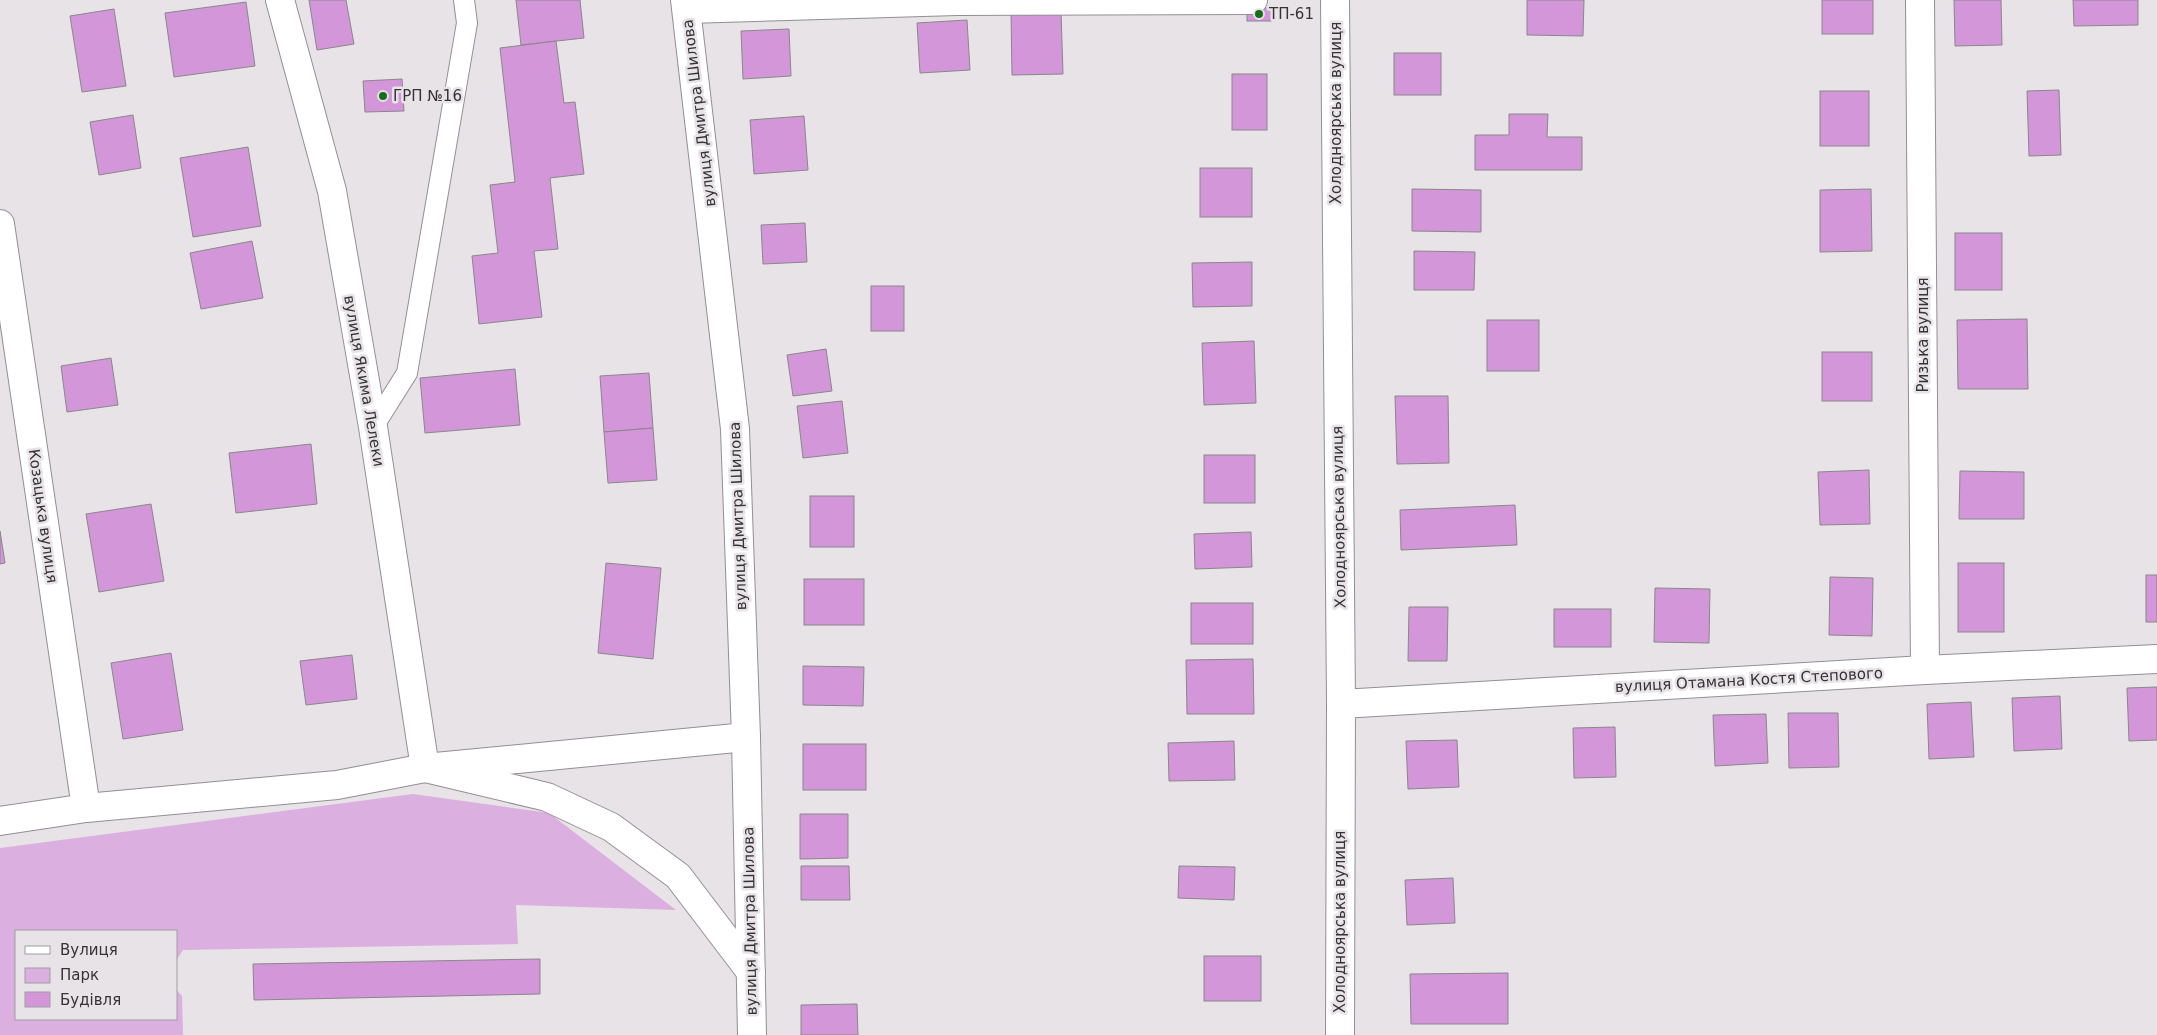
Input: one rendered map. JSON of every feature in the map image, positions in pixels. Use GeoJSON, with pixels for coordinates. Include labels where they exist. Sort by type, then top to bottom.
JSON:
{"type":"FeatureCollection","features":[{"type":"Feature","properties":{"kind":"street","name":"вулиця Якима Лелеки"},"geometry":{"type":"LineString","coordinates":[[280,0],[332,191],[373,427],[425,768]]}},
{"type":"Feature","properties":{"kind":"street"},"geometry":{"type":"LineString","coordinates":[[686,5],[957,1],[1253,0]]}},
{"type":"Feature","properties":{"kind":"street","name":"Холодноярська вулиця"},"geometry":{"type":"LineString","coordinates":[[1335,0],[1341,704],[1340,1035]]}},
{"type":"Feature","properties":{"kind":"street","name":"Ризька вулиця"},"geometry":{"type":"LineString","coordinates":[[1920,0],[1925,670]]}},
{"type":"Feature","properties":{"kind":"street","name":"вулиця Дмитра Шилова"},"geometry":{"type":"LineString","coordinates":[[686,5],[735,429],[746,737],[752,1035]]}},
{"type":"Feature","properties":{"kind":"street","name":"Козацька вулиця"},"geometry":{"type":"LineString","coordinates":[[0,224],[86,808]]}},
{"type":"Feature","properties":{"kind":"street","name":"вулиця Отамана Костя Степового"},"geometry":{"type":"LineString","coordinates":[[1341,704],[1925,670],[2157,659]]}},
{"type":"Feature","properties":{"kind":"street"},"geometry":{"type":"LineString","coordinates":[[0,821],[86,808],[337,785],[425,768],[746,737]]}},
{"type":"Feature","properties":{"kind":"street"},"geometry":{"type":"LineString","coordinates":[[425,768],[547,797],[611,828],[678,876],[751,972]]}},
{"type":"Feature","properties":{"kind":"lane"},"geometry":{"type":"LineString","coordinates":[[373,427],[407,372],[467,23],[464,0]]}},
{"type":"Feature","properties":{"kind":"green space"},"geometry":{"type":"Polygon","coordinates":[[[413,794],[549,813],[676,910],[516,905],[518,944],[183,950],[178,958],[178,930],[15,930],[15,1020],[178,1020],[178,991],[182,996],[183,1035],[0,1035],[0,848],[413,794]]]}},
{"type":"Feature","properties":{"kind":"building"},"geometry":{"type":"Polygon","coordinates":[[[309,0],[346,0],[354,44],[317,50],[309,0]]]}},
{"type":"Feature","properties":{"kind":"building"},"geometry":{"type":"Polygon","coordinates":[[[516,0],[580,0],[584,38],[521,45],[516,0]]]}},
{"type":"Feature","properties":{"kind":"building"},"geometry":{"type":"Polygon","coordinates":[[[1527,0],[1584,0],[1583,36],[1527,35],[1527,0]]]}},
{"type":"Feature","properties":{"kind":"building"},"geometry":{"type":"Polygon","coordinates":[[[1822,0],[1873,0],[1873,34],[1822,34],[1822,0]]]}},
{"type":"Feature","properties":{"kind":"building"},"geometry":{"type":"Polygon","coordinates":[[[1954,0],[2001,0],[2002,45],[1955,46],[1954,0]]]}},
{"type":"Feature","properties":{"kind":"building"},"geometry":{"type":"Polygon","coordinates":[[[2073,0],[2138,0],[2138,25],[2074,26],[2073,0]]]}},
{"type":"Feature","properties":{"kind":"building"},"geometry":{"type":"Polygon","coordinates":[[[246,2],[255,66],[174,77],[165,13],[246,2]]]}},
{"type":"Feature","properties":{"kind":"building","name":"ТП-61"},"geometry":{"type":"Polygon","coordinates":[[[1247,8],[1271,8],[1271,21],[1247,21],[1247,8]]]}},
{"type":"Feature","properties":{"kind":"building"},"geometry":{"type":"Polygon","coordinates":[[[114,9],[126,86],[82,92],[70,16],[114,9]]]}},
{"type":"Feature","properties":{"kind":"building"},"geometry":{"type":"Polygon","coordinates":[[[1061,11],[1063,74],[1012,75],[1011,13],[1061,11]]]}},
{"type":"Feature","properties":{"kind":"building"},"geometry":{"type":"Polygon","coordinates":[[[967,20],[970,70],[920,73],[917,23],[967,20]]]}},
{"type":"Feature","properties":{"kind":"building"},"geometry":{"type":"Polygon","coordinates":[[[789,29],[791,76],[743,79],[741,31],[789,29]]]}},
{"type":"Feature","properties":{"kind":"building"},"geometry":{"type":"Polygon","coordinates":[[[556,41],[564,103],[575,102],[584,174],[550,178],[558,249],[534,251],[542,317],[479,324],[472,256],[498,253],[490,185],[515,182],[500,48],[556,41]]]}},
{"type":"Feature","properties":{"kind":"building"},"geometry":{"type":"Polygon","coordinates":[[[1394,53],[1441,53],[1441,95],[1394,95],[1394,53]]]}},
{"type":"Feature","properties":{"kind":"building"},"geometry":{"type":"Polygon","coordinates":[[[1232,74],[1267,74],[1267,130],[1232,130],[1232,74]]]}},
{"type":"Feature","properties":{"kind":"building","name":"ГРП №16"},"geometry":{"type":"Polygon","coordinates":[[[402,79],[404,111],[365,112],[363,81],[402,79]]]}},
{"type":"Feature","properties":{"kind":"building"},"geometry":{"type":"Polygon","coordinates":[[[2059,90],[2061,155],[2029,156],[2027,91],[2059,90]]]}},
{"type":"Feature","properties":{"kind":"building"},"geometry":{"type":"Polygon","coordinates":[[[1820,91],[1869,91],[1869,146],[1820,146],[1820,91]]]}},
{"type":"Feature","properties":{"kind":"building"},"geometry":{"type":"Polygon","coordinates":[[[1509,114],[1548,114],[1547,137],[1582,137],[1582,170],[1475,170],[1475,135],[1509,135],[1509,114]]]}},
{"type":"Feature","properties":{"kind":"building"},"geometry":{"type":"Polygon","coordinates":[[[133,115],[141,168],[99,175],[90,122],[133,115]]]}},
{"type":"Feature","properties":{"kind":"building"},"geometry":{"type":"Polygon","coordinates":[[[804,116],[808,170],[754,174],[750,120],[804,116]]]}},
{"type":"Feature","properties":{"kind":"building"},"geometry":{"type":"Polygon","coordinates":[[[248,147],[261,226],[193,237],[180,158],[248,147]]]}},
{"type":"Feature","properties":{"kind":"building"},"geometry":{"type":"Polygon","coordinates":[[[1200,168],[1252,168],[1252,217],[1200,217],[1200,168]]]}},
{"type":"Feature","properties":{"kind":"building"},"geometry":{"type":"Polygon","coordinates":[[[1412,189],[1481,190],[1481,232],[1412,231],[1412,189]]]}},
{"type":"Feature","properties":{"kind":"building"},"geometry":{"type":"Polygon","coordinates":[[[1871,189],[1872,251],[1820,252],[1820,190],[1871,189]]]}},
{"type":"Feature","properties":{"kind":"building"},"geometry":{"type":"Polygon","coordinates":[[[805,223],[807,262],[763,264],[761,225],[805,223]]]}},
{"type":"Feature","properties":{"kind":"building"},"geometry":{"type":"Polygon","coordinates":[[[1955,233],[2002,233],[2002,290],[1955,290],[1955,233]]]}},
{"type":"Feature","properties":{"kind":"building"},"geometry":{"type":"Polygon","coordinates":[[[252,241],[263,298],[201,309],[190,253],[252,241]]]}},
{"type":"Feature","properties":{"kind":"building"},"geometry":{"type":"Polygon","coordinates":[[[1414,251],[1475,252],[1474,290],[1414,290],[1414,251]]]}},
{"type":"Feature","properties":{"kind":"building"},"geometry":{"type":"Polygon","coordinates":[[[1252,262],[1252,306],[1193,307],[1192,263],[1252,262]]]}},
{"type":"Feature","properties":{"kind":"building"},"geometry":{"type":"Polygon","coordinates":[[[871,286],[904,286],[904,331],[871,331],[871,286]]]}},
{"type":"Feature","properties":{"kind":"building"},"geometry":{"type":"Polygon","coordinates":[[[2027,319],[2028,389],[1958,389],[1957,320],[2027,319]]]}},
{"type":"Feature","properties":{"kind":"building"},"geometry":{"type":"Polygon","coordinates":[[[1487,320],[1539,320],[1539,371],[1487,371],[1487,320]]]}},
{"type":"Feature","properties":{"kind":"building"},"geometry":{"type":"Polygon","coordinates":[[[1254,341],[1256,403],[1204,405],[1202,343],[1254,341]]]}},
{"type":"Feature","properties":{"kind":"building"},"geometry":{"type":"Polygon","coordinates":[[[826,349],[832,391],[793,396],[787,355],[826,349]]]}},
{"type":"Feature","properties":{"kind":"building"},"geometry":{"type":"Polygon","coordinates":[[[1822,352],[1872,352],[1872,401],[1822,401],[1822,352]]]}},
{"type":"Feature","properties":{"kind":"building"},"geometry":{"type":"Polygon","coordinates":[[[111,358],[118,405],[67,412],[61,366],[111,358]]]}},
{"type":"Feature","properties":{"kind":"building"},"geometry":{"type":"Polygon","coordinates":[[[515,369],[520,425],[425,433],[420,378],[515,369]]]}},
{"type":"Feature","properties":{"kind":"building"},"geometry":{"type":"Polygon","coordinates":[[[649,373],[653,428],[604,432],[600,376],[649,373]]]}},
{"type":"Feature","properties":{"kind":"building"},"geometry":{"type":"Polygon","coordinates":[[[1395,396],[1448,396],[1449,463],[1397,464],[1395,396]]]}},
{"type":"Feature","properties":{"kind":"building"},"geometry":{"type":"Polygon","coordinates":[[[842,401],[848,453],[803,458],[797,406],[842,401]]]}},
{"type":"Feature","properties":{"kind":"building"},"geometry":{"type":"Polygon","coordinates":[[[653,428],[657,480],[608,483],[604,432],[653,428]]]}},
{"type":"Feature","properties":{"kind":"building"},"geometry":{"type":"Polygon","coordinates":[[[311,444],[317,504],[236,513],[229,453],[311,444]]]}},
{"type":"Feature","properties":{"kind":"building"},"geometry":{"type":"Polygon","coordinates":[[[1204,455],[1255,455],[1255,503],[1204,503],[1204,455]]]}},
{"type":"Feature","properties":{"kind":"building"},"geometry":{"type":"Polygon","coordinates":[[[1869,470],[1870,524],[1820,525],[1818,472],[1869,470]]]}},
{"type":"Feature","properties":{"kind":"building"},"geometry":{"type":"Polygon","coordinates":[[[1960,471],[2024,472],[2024,519],[1959,519],[1960,471]]]}},
{"type":"Feature","properties":{"kind":"building"},"geometry":{"type":"Polygon","coordinates":[[[810,496],[854,496],[854,547],[810,547],[810,496]]]}},
{"type":"Feature","properties":{"kind":"building"},"geometry":{"type":"Polygon","coordinates":[[[151,504],[164,581],[99,592],[86,514],[151,504]]]}},
{"type":"Feature","properties":{"kind":"building"},"geometry":{"type":"Polygon","coordinates":[[[1515,505],[1517,545],[1401,550],[1400,510],[1515,505]]]}},
{"type":"Feature","properties":{"kind":"building"},"geometry":{"type":"Polygon","coordinates":[[[0,531],[5,563],[0,564],[0,531]]]}},
{"type":"Feature","properties":{"kind":"building"},"geometry":{"type":"Polygon","coordinates":[[[1251,532],[1252,567],[1195,569],[1194,534],[1251,532]]]}},
{"type":"Feature","properties":{"kind":"building"},"geometry":{"type":"Polygon","coordinates":[[[606,563],[661,568],[653,659],[598,653],[606,563]]]}},
{"type":"Feature","properties":{"kind":"building"},"geometry":{"type":"Polygon","coordinates":[[[1958,563],[2004,563],[2004,632],[1958,632],[1958,563]]]}},
{"type":"Feature","properties":{"kind":"building"},"geometry":{"type":"Polygon","coordinates":[[[2146,575],[2157,575],[2157,622],[2146,622],[2146,575]]]}},
{"type":"Feature","properties":{"kind":"building"},"geometry":{"type":"Polygon","coordinates":[[[1830,577],[1873,578],[1872,636],[1829,635],[1830,577]]]}},
{"type":"Feature","properties":{"kind":"building"},"geometry":{"type":"Polygon","coordinates":[[[804,579],[864,579],[864,625],[804,625],[804,579]]]}},
{"type":"Feature","properties":{"kind":"building"},"geometry":{"type":"Polygon","coordinates":[[[1655,588],[1710,589],[1709,643],[1654,642],[1655,588]]]}},
{"type":"Feature","properties":{"kind":"building"},"geometry":{"type":"Polygon","coordinates":[[[1191,603],[1253,603],[1253,644],[1191,644],[1191,603]]]}},
{"type":"Feature","properties":{"kind":"building"},"geometry":{"type":"Polygon","coordinates":[[[1409,607],[1448,607],[1447,661],[1408,661],[1409,607]]]}},
{"type":"Feature","properties":{"kind":"building"},"geometry":{"type":"Polygon","coordinates":[[[1554,609],[1611,609],[1611,647],[1554,647],[1554,609]]]}},
{"type":"Feature","properties":{"kind":"building"},"geometry":{"type":"Polygon","coordinates":[[[171,653],[183,730],[123,739],[111,663],[171,653]]]}},
{"type":"Feature","properties":{"kind":"building"},"geometry":{"type":"Polygon","coordinates":[[[352,655],[357,699],[306,705],[300,661],[352,655]]]}},
{"type":"Feature","properties":{"kind":"building"},"geometry":{"type":"Polygon","coordinates":[[[1253,659],[1254,714],[1187,714],[1186,660],[1253,659]]]}},
{"type":"Feature","properties":{"kind":"building"},"geometry":{"type":"Polygon","coordinates":[[[803,666],[864,667],[863,706],[803,705],[803,666]]]}},
{"type":"Feature","properties":{"kind":"building"},"geometry":{"type":"Polygon","coordinates":[[[2157,687],[2157,740],[2129,741],[2127,688],[2157,687]]]}},
{"type":"Feature","properties":{"kind":"building"},"geometry":{"type":"Polygon","coordinates":[[[2060,696],[2062,749],[2014,751],[2012,698],[2060,696]]]}},
{"type":"Feature","properties":{"kind":"building"},"geometry":{"type":"Polygon","coordinates":[[[1971,702],[1974,757],[1929,759],[1927,704],[1971,702]]]}},
{"type":"Feature","properties":{"kind":"building"},"geometry":{"type":"Polygon","coordinates":[[[1788,713],[1838,713],[1839,767],[1789,768],[1788,713]]]}},
{"type":"Feature","properties":{"kind":"building"},"geometry":{"type":"Polygon","coordinates":[[[1766,714],[1768,763],[1715,766],[1713,715],[1766,714]]]}},
{"type":"Feature","properties":{"kind":"building"},"geometry":{"type":"Polygon","coordinates":[[[1615,727],[1616,777],[1574,778],[1573,728],[1615,727]]]}},
{"type":"Feature","properties":{"kind":"building"},"geometry":{"type":"Polygon","coordinates":[[[1457,740],[1459,787],[1408,789],[1406,741],[1457,740]]]}},
{"type":"Feature","properties":{"kind":"building"},"geometry":{"type":"Polygon","coordinates":[[[1234,741],[1235,780],[1169,781],[1168,743],[1234,741]]]}},
{"type":"Feature","properties":{"kind":"building"},"geometry":{"type":"Polygon","coordinates":[[[803,744],[866,744],[866,790],[803,790],[803,744]]]}},
{"type":"Feature","properties":{"kind":"building"},"geometry":{"type":"Polygon","coordinates":[[[800,814],[848,814],[848,858],[800,859],[800,814]]]}},
{"type":"Feature","properties":{"kind":"building"},"geometry":{"type":"Polygon","coordinates":[[[801,866],[849,866],[850,900],[801,900],[801,866]]]}},
{"type":"Feature","properties":{"kind":"building"},"geometry":{"type":"Polygon","coordinates":[[[1179,866],[1235,867],[1234,900],[1178,898],[1179,866]]]}},
{"type":"Feature","properties":{"kind":"building"},"geometry":{"type":"Polygon","coordinates":[[[1453,878],[1455,923],[1407,925],[1405,880],[1453,878]]]}},
{"type":"Feature","properties":{"kind":"building"},"geometry":{"type":"Polygon","coordinates":[[[1204,956],[1261,956],[1261,1001],[1204,1001],[1204,956]]]}},
{"type":"Feature","properties":{"kind":"building"},"geometry":{"type":"Polygon","coordinates":[[[540,959],[540,994],[254,1000],[253,964],[540,959]]]}},
{"type":"Feature","properties":{"kind":"building"},"geometry":{"type":"Polygon","coordinates":[[[1508,973],[1508,1024],[1411,1024],[1410,974],[1508,973]]]}},
{"type":"Feature","properties":{"kind":"building"},"geometry":{"type":"Polygon","coordinates":[[[857,1004],[858,1035],[801,1035],[801,1005],[857,1004]]]}},
{"type":"Feature","properties":{"kind":"place","name":"ТП-61"},"geometry":{"type":"Point","coordinates":[1259,14]}},
{"type":"Feature","properties":{"kind":"place","name":"ГРП №16"},"geometry":{"type":"Point","coordinates":[383,96]}}]}
